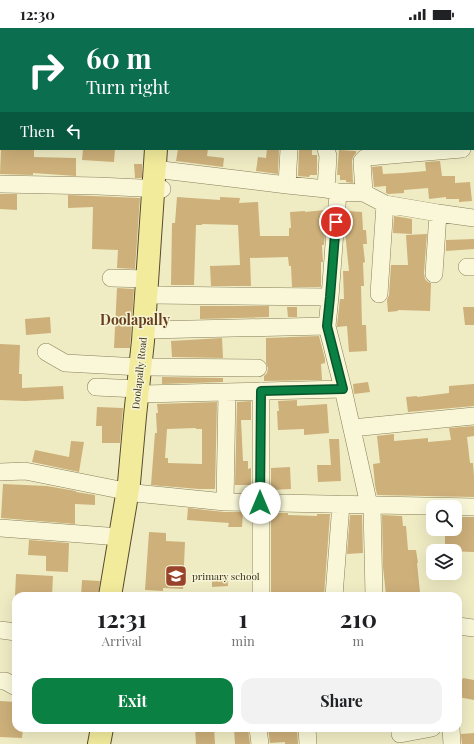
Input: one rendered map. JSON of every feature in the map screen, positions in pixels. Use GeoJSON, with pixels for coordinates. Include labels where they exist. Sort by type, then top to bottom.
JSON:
{"type":"FeatureCollection","features":[{"type":"Feature","properties":{"kind":"main road","name":"Doolapally Road"},"geometry":{"type":"LineString","coordinates":[[143,367],[143,341],[149,287],[157,164]]}},
{"type":"Feature","properties":{"kind":"main road","name":"Doolapally Road"},"geometry":{"type":"LineString","coordinates":[[111,592],[120,537],[141,448],[140,392],[149,330],[149,287]]}},
{"type":"Feature","properties":{"kind":"main road","name":"Doolapally Road"},"geometry":{"type":"LineString","coordinates":[[120,592],[131,492]]}},
{"type":"Feature","properties":{"kind":"main road"},"geometry":{"type":"LineString","coordinates":[[84,744],[86,732]]}},
{"type":"Feature","properties":{"kind":"main road"},"geometry":{"type":"LineString","coordinates":[[99,744],[101,732]]}},
{"type":"Feature","properties":{"kind":"street"},"geometry":{"type":"LineString","coordinates":[[287,185],[289,150]]}},
{"type":"Feature","properties":{"kind":"street"},"geometry":{"type":"LineString","coordinates":[[326,150],[332,190],[330,297],[327,326],[370,505],[374,592]]}},
{"type":"Feature","properties":{"kind":"street"},"geometry":{"type":"LineString","coordinates":[[364,193],[362,161],[365,158],[432,150]]}},
{"type":"Feature","properties":{"kind":"street"},"geometry":{"type":"LineString","coordinates":[[0,184],[98,186],[157,164],[287,185],[364,193],[385,204],[474,218]]}},
{"type":"Feature","properties":{"kind":"street"},"geometry":{"type":"LineString","coordinates":[[379,294],[385,204]]}},
{"type":"Feature","properties":{"kind":"street"},"geometry":{"type":"LineString","coordinates":[[434,274],[438,213]]}},
{"type":"Feature","properties":{"kind":"street"},"geometry":{"type":"LineString","coordinates":[[111,278],[149,287],[330,297]]}},
{"type":"Feature","properties":{"kind":"street"},"geometry":{"type":"LineString","coordinates":[[149,330],[327,326]]}},
{"type":"Feature","properties":{"kind":"street"},"geometry":{"type":"LineString","coordinates":[[46,352],[65,363],[143,367],[258,368]]}},
{"type":"Feature","properties":{"kind":"street"},"geometry":{"type":"LineString","coordinates":[[96,387],[140,392],[227,392],[343,389]]}},
{"type":"Feature","properties":{"kind":"street"},"geometry":{"type":"LineString","coordinates":[[261,391],[261,592]]}},
{"type":"Feature","properties":{"kind":"street"},"geometry":{"type":"LineString","coordinates":[[225,502],[227,392]]}},
{"type":"Feature","properties":{"kind":"street"},"geometry":{"type":"LineString","coordinates":[[352,428],[474,416]]}},
{"type":"Feature","properties":{"kind":"street"},"geometry":{"type":"LineString","coordinates":[[0,472],[25,470],[131,492],[225,502],[474,507]]}},
{"type":"Feature","properties":{"kind":"street"},"geometry":{"type":"LineString","coordinates":[[334,592],[340,504]]}},
{"type":"Feature","properties":{"kind":"street"},"geometry":{"type":"LineString","coordinates":[[0,528],[120,537]]}},
{"type":"Feature","properties":{"kind":"street"},"geometry":{"type":"LineString","coordinates":[[462,626],[474,628]]}},
{"type":"Feature","properties":{"kind":"street"},"geometry":{"type":"LineString","coordinates":[[0,630],[12,632]]}},
{"type":"Feature","properties":{"kind":"street"},"geometry":{"type":"LineString","coordinates":[[0,681],[12,685]]}},
{"type":"Feature","properties":{"kind":"street"},"geometry":{"type":"LineString","coordinates":[[258,732],[260,744]]}},
{"type":"Feature","properties":{"kind":"street"},"geometry":{"type":"LineString","coordinates":[[307,732],[308,744]]}},
{"type":"Feature","properties":{"kind":"street"},"geometry":{"type":"LineString","coordinates":[[400,735],[414,732]]}},
{"type":"Feature","properties":{"kind":"street"},"geometry":{"type":"LineString","coordinates":[[451,732],[452,744]]}},
{"type":"Feature","properties":{"kind":"building"},"geometry":{"type":"Polygon","coordinates":[[[1,150],[34,150],[34,157],[76,158],[76,176],[33,173],[33,175],[0,174],[1,150]]]}},
{"type":"Feature","properties":{"kind":"building"},"geometry":{"type":"Polygon","coordinates":[[[83,150],[115,150],[114,162],[82,160],[83,150]]]}},
{"type":"Feature","properties":{"kind":"building"},"geometry":{"type":"Polygon","coordinates":[[[178,150],[208,150],[207,156],[224,158],[223,167],[176,161],[178,150]]]}},
{"type":"Feature","properties":{"kind":"building"},"geometry":{"type":"Polygon","coordinates":[[[267,150],[279,150],[278,174],[256,171],[258,157],[266,158],[267,150]]]}},
{"type":"Feature","properties":{"kind":"building"},"geometry":{"type":"Polygon","coordinates":[[[299,150],[312,150],[312,155],[317,155],[317,175],[310,175],[309,177],[298,176],[299,150]]]}},
{"type":"Feature","properties":{"kind":"building"},"geometry":{"type":"Polygon","coordinates":[[[339,150],[356,151],[352,161],[353,183],[346,182],[346,180],[340,180],[340,175],[337,175],[339,150]]]}},
{"type":"Feature","properties":{"kind":"building"},"geometry":{"type":"Polygon","coordinates":[[[440,161],[442,176],[455,176],[455,183],[470,182],[472,201],[459,202],[459,199],[446,199],[446,197],[429,199],[428,188],[404,190],[404,193],[388,194],[386,193],[386,186],[374,187],[372,167],[382,166],[383,174],[426,171],[425,162],[440,161]]]}},
{"type":"Feature","properties":{"kind":"building"},"geometry":{"type":"Polygon","coordinates":[[[134,164],[142,164],[142,178],[135,178],[134,164]]]}},
{"type":"Feature","properties":{"kind":"building"},"geometry":{"type":"Polygon","coordinates":[[[0,194],[17,194],[17,210],[0,209],[0,194]]]}},
{"type":"Feature","properties":{"kind":"building"},"geometry":{"type":"Polygon","coordinates":[[[68,195],[140,198],[135,269],[117,268],[118,250],[92,249],[93,207],[68,208],[68,195]]]}},
{"type":"Feature","properties":{"kind":"building"},"geometry":{"type":"Polygon","coordinates":[[[177,197],[220,200],[220,197],[240,198],[239,203],[258,202],[260,236],[289,236],[289,228],[291,228],[290,212],[327,211],[324,245],[322,245],[323,262],[321,262],[321,287],[292,287],[291,266],[289,266],[288,257],[250,258],[251,286],[211,286],[210,266],[240,265],[238,225],[202,224],[196,225],[194,285],[171,285],[172,223],[175,223],[177,197]]]}},
{"type":"Feature","properties":{"kind":"building"},"geometry":{"type":"Polygon","coordinates":[[[347,211],[362,212],[363,230],[366,230],[367,244],[363,244],[365,262],[363,263],[364,286],[361,286],[362,325],[366,325],[367,351],[349,352],[347,326],[337,327],[340,299],[344,299],[343,271],[349,271],[345,232],[347,211]]]}},
{"type":"Feature","properties":{"kind":"building"},"geometry":{"type":"Polygon","coordinates":[[[394,216],[412,219],[412,234],[393,233],[394,216]]]}},
{"type":"Feature","properties":{"kind":"building"},"geometry":{"type":"Polygon","coordinates":[[[427,234],[424,273],[425,279],[431,283],[430,311],[398,310],[388,312],[387,300],[389,295],[391,265],[408,265],[406,235],[427,234]]]}},
{"type":"Feature","properties":{"kind":"building"},"geometry":{"type":"Polygon","coordinates":[[[474,239],[474,249],[446,251],[446,240],[474,239]]]}},
{"type":"Feature","properties":{"kind":"building"},"geometry":{"type":"Polygon","coordinates":[[[117,288],[134,289],[130,348],[114,348],[117,288]]]}},
{"type":"Feature","properties":{"kind":"building"},"geometry":{"type":"Polygon","coordinates":[[[200,306],[269,306],[269,317],[200,319],[200,306]]]}},
{"type":"Feature","properties":{"kind":"building"},"geometry":{"type":"Polygon","coordinates":[[[287,307],[297,307],[297,317],[288,317],[287,307]]]}},
{"type":"Feature","properties":{"kind":"building"},"geometry":{"type":"Polygon","coordinates":[[[463,307],[474,307],[474,325],[465,325],[463,307]]]}},
{"type":"Feature","properties":{"kind":"building"},"geometry":{"type":"Polygon","coordinates":[[[50,317],[51,333],[26,335],[25,319],[50,317]]]}},
{"type":"Feature","properties":{"kind":"building"},"geometry":{"type":"Polygon","coordinates":[[[319,336],[325,359],[325,363],[321,364],[322,380],[264,381],[264,376],[267,373],[268,368],[266,363],[266,338],[319,336]]]}},
{"type":"Feature","properties":{"kind":"building"},"geometry":{"type":"Polygon","coordinates":[[[222,338],[223,358],[172,357],[171,341],[222,338]]]}},
{"type":"Feature","properties":{"kind":"building"},"geometry":{"type":"Polygon","coordinates":[[[0,344],[20,345],[19,374],[22,374],[22,388],[63,386],[64,399],[25,401],[0,400],[0,344]]]}},
{"type":"Feature","properties":{"kind":"building"},"geometry":{"type":"Polygon","coordinates":[[[162,377],[223,378],[223,382],[162,384],[162,377]]]}},
{"type":"Feature","properties":{"kind":"building"},"geometry":{"type":"Polygon","coordinates":[[[368,382],[370,392],[354,394],[353,384],[368,382]]]}},
{"type":"Feature","properties":{"kind":"building"},"geometry":{"type":"Polygon","coordinates":[[[474,384],[474,406],[408,412],[406,397],[449,393],[449,386],[474,384]]]}},
{"type":"Feature","properties":{"kind":"building"},"geometry":{"type":"Polygon","coordinates":[[[297,400],[297,406],[327,404],[329,433],[304,435],[304,429],[278,430],[278,401],[297,400]]]}},
{"type":"Feature","properties":{"kind":"building"},"geometry":{"type":"Polygon","coordinates":[[[251,401],[251,420],[241,420],[243,461],[248,461],[248,469],[251,468],[251,485],[235,485],[237,402],[251,401]]]}},
{"type":"Feature","properties":{"kind":"building"},"geometry":{"type":"Polygon","coordinates":[[[217,402],[215,489],[151,485],[155,433],[157,433],[157,404],[217,402]],[[167,429],[165,458],[168,458],[168,463],[202,464],[202,429],[167,429]]]}},
{"type":"Feature","properties":{"kind":"building"},"geometry":{"type":"Polygon","coordinates":[[[97,407],[123,408],[120,443],[102,443],[102,426],[96,426],[97,407]]]}},
{"type":"Feature","properties":{"kind":"building"},"geometry":{"type":"Polygon","coordinates":[[[474,426],[474,436],[467,437],[470,463],[473,463],[474,497],[377,495],[373,464],[380,463],[377,436],[394,434],[394,441],[428,438],[428,442],[451,440],[449,428],[474,426]]]}},
{"type":"Feature","properties":{"kind":"building"},"geometry":{"type":"Polygon","coordinates":[[[329,439],[339,439],[341,481],[318,482],[317,465],[331,465],[329,439]]]}},
{"type":"Feature","properties":{"kind":"building"},"geometry":{"type":"Polygon","coordinates":[[[71,441],[84,442],[79,472],[32,462],[35,450],[69,457],[71,441]]]}},
{"type":"Feature","properties":{"kind":"building"},"geometry":{"type":"Polygon","coordinates":[[[290,467],[291,489],[271,490],[271,468],[290,467]]]}},
{"type":"Feature","properties":{"kind":"building"},"geometry":{"type":"Polygon","coordinates":[[[3,484],[47,486],[95,495],[95,505],[75,504],[75,524],[1,518],[3,484]]]}},
{"type":"Feature","properties":{"kind":"building"},"geometry":{"type":"Polygon","coordinates":[[[188,508],[224,512],[243,512],[242,527],[228,527],[229,523],[187,520],[188,508]]]}},
{"type":"Feature","properties":{"kind":"building"},"geometry":{"type":"Polygon","coordinates":[[[271,513],[317,516],[317,514],[330,514],[324,592],[271,592],[271,513]]]}},
{"type":"Feature","properties":{"kind":"building"},"geometry":{"type":"Polygon","coordinates":[[[350,515],[362,515],[363,553],[347,554],[350,515]]]}},
{"type":"Feature","properties":{"kind":"building"},"geometry":{"type":"Polygon","coordinates":[[[382,515],[402,516],[403,526],[406,526],[408,550],[416,550],[420,592],[386,592],[383,567],[382,515]]]}},
{"type":"Feature","properties":{"kind":"building"},"geometry":{"type":"Polygon","coordinates":[[[462,517],[474,517],[474,552],[462,552],[462,544],[445,544],[445,536],[462,536],[462,517]]]}},
{"type":"Feature","properties":{"kind":"building"},"geometry":{"type":"Polygon","coordinates":[[[149,532],[166,533],[166,541],[185,542],[183,589],[163,588],[163,591],[145,590],[149,532]]]}},
{"type":"Feature","properties":{"kind":"building"},"geometry":{"type":"Polygon","coordinates":[[[29,540],[69,543],[68,572],[46,571],[46,556],[28,555],[29,540]]]}},
{"type":"Feature","properties":{"kind":"building"},"geometry":{"type":"Polygon","coordinates":[[[16,574],[53,576],[52,592],[15,592],[16,574]]]}},
{"type":"Feature","properties":{"kind":"building"},"geometry":{"type":"Polygon","coordinates":[[[212,575],[227,575],[228,586],[212,587],[212,575]]]}},
{"type":"Feature","properties":{"kind":"building"},"geometry":{"type":"Polygon","coordinates":[[[82,580],[100,581],[99,592],[81,592],[82,580]]]}},
{"type":"Feature","properties":{"kind":"building"},"geometry":{"type":"Polygon","coordinates":[[[463,678],[474,680],[474,700],[462,698],[463,678]]]}},
{"type":"Feature","properties":{"kind":"building"},"geometry":{"type":"Polygon","coordinates":[[[0,701],[12,702],[12,732],[23,732],[22,738],[0,737],[0,701]]]}},
{"type":"Feature","properties":{"kind":"building"},"geometry":{"type":"Polygon","coordinates":[[[195,732],[214,732],[215,744],[196,744],[195,732]]]}},
{"type":"Feature","properties":{"kind":"building"},"geometry":{"type":"Polygon","coordinates":[[[234,732],[248,732],[250,744],[235,744],[234,732]]]}},
{"type":"Feature","properties":{"kind":"building"},"geometry":{"type":"Polygon","coordinates":[[[269,732],[297,732],[298,744],[285,744],[285,742],[270,743],[269,732]]]}},
{"type":"Feature","properties":{"kind":"building"},"geometry":{"type":"Polygon","coordinates":[[[474,733],[474,744],[462,744],[461,734],[474,733]]]}},
{"type":"Feature","properties":{"kind":"place","name":"primary school"},"geometry":{"type":"Point","coordinates":[176,576]}},
{"type":"Feature","properties":{"kind":"district","name":"Doolapally"},"geometry":{"type":"Point","coordinates":[135,319]}},
{"type":"Feature","properties":{"kind":"route"},"geometry":{"type":"LineString","coordinates":[[260,503],[261,391],[343,389],[327,326],[336,222]]}}]}
